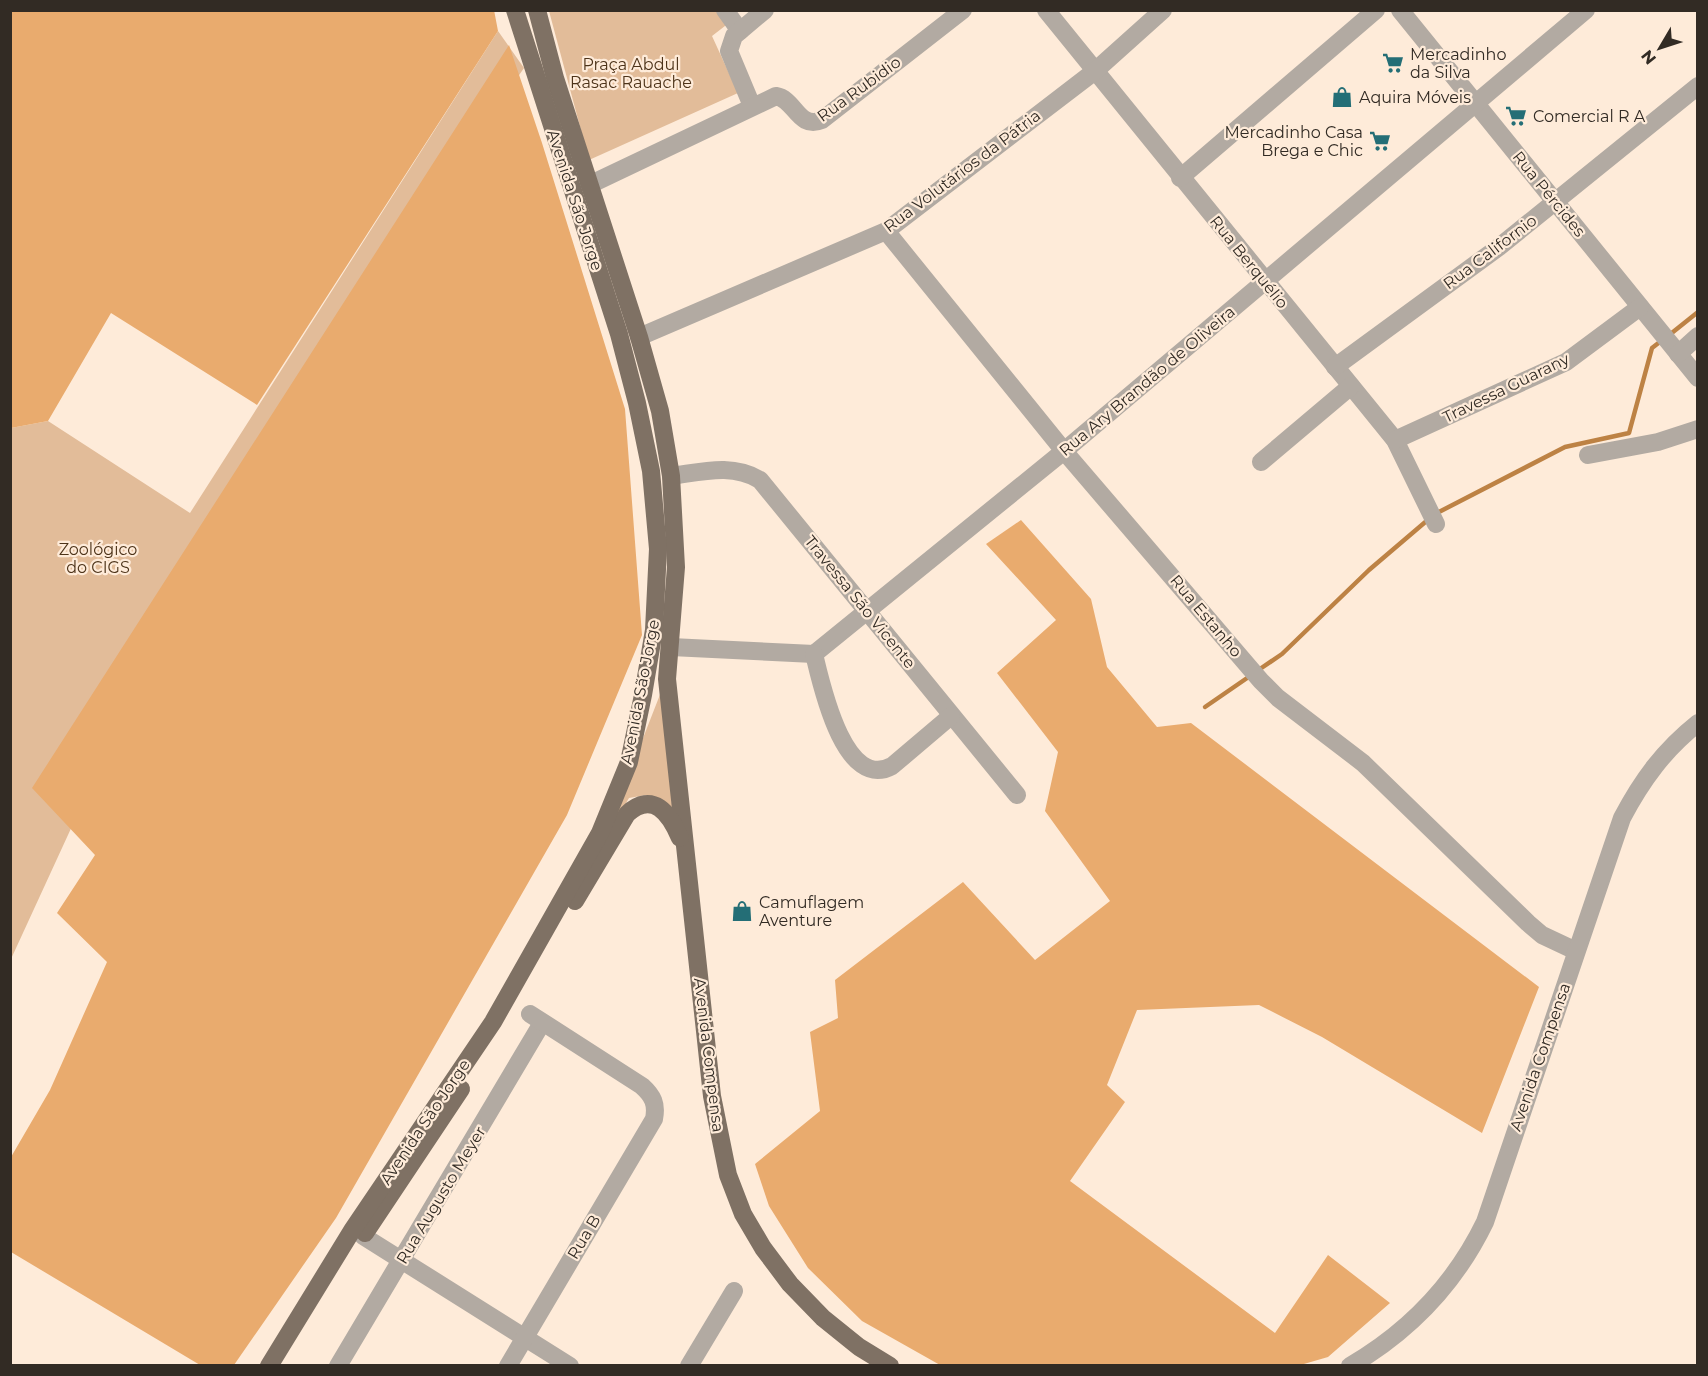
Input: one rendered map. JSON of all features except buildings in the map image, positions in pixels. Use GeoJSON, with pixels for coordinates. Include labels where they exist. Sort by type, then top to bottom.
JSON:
{"type":"FeatureCollection","features":[{"type":"Feature","properties":{"kind":"main road","name":"Avenida São Jorge"},"geometry":{"type":"LineString","coordinates":[[269,1365],[353,1229],[493,1022],[600,832],[629,762],[654,630],[656,526],[651,471],[637,404],[619,334],[515,10]]}},
{"type":"Feature","properties":{"kind":"main road","name":"Avenida São Jorge"},"geometry":{"type":"LineString","coordinates":[[537,10],[660,411],[671,476],[676,567],[667,679]]}},
{"type":"Feature","properties":{"kind":"main road","name":"Avenida Compensa"},"geometry":{"type":"LineString","coordinates":[[667,679],[712,1096],[728,1175],[743,1214],[790,1284],[823,1318],[860,1347],[890,1365]]}},
{"type":"Feature","properties":{"kind":"main road"},"geometry":{"type":"LineString","coordinates":[[321,1282],[349,1257],[438,1128],[627,814],[637,804],[651,803],[663,810],[672,821],[684,848]]}},
{"type":"Feature","properties":{"kind":"street"},"geometry":{"type":"LineString","coordinates":[[725,10],[740,31]]}},
{"type":"Feature","properties":{"kind":"street"},"geometry":{"type":"LineString","coordinates":[[589,184],[752,106],[729,51],[730,43],[740,31],[765,10]]}},
{"type":"Feature","properties":{"kind":"street","name":"Rua Rubidio"},"geometry":{"type":"LineString","coordinates":[[752,106],[779,96],[804,121],[811,123],[822,120],[963,10]]}},
{"type":"Feature","properties":{"kind":"street","name":"Rua Berquélio"},"geometry":{"type":"LineString","coordinates":[[1046,10],[1180,178],[1395,440],[1436,524]]}},
{"type":"Feature","properties":{"kind":"street","name":"Rua Volutários da Pátria"},"geometry":{"type":"LineString","coordinates":[[639,337],[886,231],[1095,71],[1163,10]]}},
{"type":"Feature","properties":{"kind":"street"},"geometry":{"type":"LineString","coordinates":[[1180,178],[1376,10]]}},
{"type":"Feature","properties":{"kind":"street","name":"Rua Pércides"},"geometry":{"type":"LineString","coordinates":[[1400,10],[1698,378]]}},
{"type":"Feature","properties":{"kind":"street","name":"Rua Ary Brandão de Oliveira"},"geometry":{"type":"LineString","coordinates":[[814,654],[869,612],[1064,451],[1586,10]]}},
{"type":"Feature","properties":{"kind":"street","name":"Rua Californio"},"geometry":{"type":"LineString","coordinates":[[1335,367],[1556,203],[1698,86]]}},
{"type":"Feature","properties":{"kind":"street","name":"Rua Estanho"},"geometry":{"type":"LineString","coordinates":[[886,231],[1064,451],[1278,698],[1363,763],[1542,935],[1576,951]]}},
{"type":"Feature","properties":{"kind":"street","name":"Travessa Guarany"},"geometry":{"type":"LineString","coordinates":[[1395,440],[1566,362],[1640,307]]}},
{"type":"Feature","properties":{"kind":"street"},"geometry":{"type":"LineString","coordinates":[[1678,354],[1698,336]]}},
{"type":"Feature","properties":{"kind":"street"},"geometry":{"type":"LineString","coordinates":[[1261,462],[1351,386]]}},
{"type":"Feature","properties":{"kind":"street"},"geometry":{"type":"LineString","coordinates":[[1588,455],[1658,442],[1698,429]]}},
{"type":"Feature","properties":{"kind":"street","name":"Travessa São Vicente"},"geometry":{"type":"LineString","coordinates":[[671,476],[732,468],[747,472],[760,480],[1017,795]]}},
{"type":"Feature","properties":{"kind":"street"},"geometry":{"type":"LineString","coordinates":[[671,647],[814,654],[839,735],[852,754],[868,768],[885,770],[892,766],[951,716]]}},
{"type":"Feature","properties":{"kind":"street","name":"Avenida Compensa"},"geometry":{"type":"LineString","coordinates":[[1350,1365],[1413,1322],[1433,1301],[1472,1249],[1485,1222],[1622,818],[1640,785],[1658,760],[1698,723]]}},
{"type":"Feature","properties":{"kind":"street","name":"Rua Augusto Meyer"},"geometry":{"type":"LineString","coordinates":[[338,1365],[402,1260],[536,1018],[642,1086],[652,1095],[656,1107]]}},
{"type":"Feature","properties":{"kind":"street","name":"Rua B"},"geometry":{"type":"LineString","coordinates":[[508,1365],[654,1119],[656,1107]]}},
{"type":"Feature","properties":{"kind":"street"},"geometry":{"type":"LineString","coordinates":[[363,1236],[570,1365]]}},
{"type":"Feature","properties":{"kind":"street"},"geometry":{"type":"LineString","coordinates":[[688,1365],[734,1291]]}},
{"type":"Feature","properties":{"kind":"green space","name":"Praça Abdul Rasac Rauache"},"geometry":{"type":"Polygon","coordinates":[[[549,11],[727,11],[734,19],[712,36],[738,93],[589,160],[549,11]]]}},
{"type":"Feature","properties":{"kind":"green space","name":"Zoológico do CIGS"},"geometry":{"type":"Polygon","coordinates":[[[498,31],[524,68],[210,526],[11,959],[11,428],[48,421],[190,513],[498,31]]]}},
{"type":"Feature","properties":{"kind":"green space"},"geometry":{"type":"Polygon","coordinates":[[[661,692],[673,814],[646,795],[629,798],[601,846],[661,692]]]}},
{"type":"Feature","properties":{"kind":"shaded area"},"geometry":{"type":"Polygon","coordinates":[[[11,10],[494,10],[498,31],[257,405],[111,313],[48,421],[11,428],[11,10]]]}},
{"type":"Feature","properties":{"kind":"shaded area"},"geometry":{"type":"Polygon","coordinates":[[[509,45],[625,409],[642,635],[567,815],[336,1218],[234,1365],[200,1365],[11,1252],[11,1157],[50,1090],[107,962],[57,913],[95,855],[32,788],[509,45]]]}},
{"type":"Feature","properties":{"kind":"shaded area"},"geometry":{"type":"Polygon","coordinates":[[[1021,520],[1091,599],[1107,667],[1157,727],[1191,723],[1539,987],[1482,1133],[1322,1037],[1259,1005],[1137,1010],[1107,1085],[1125,1102],[1070,1181],[1275,1333],[1328,1255],[1390,1303],[1328,1357],[1297,1366],[940,1365],[862,1321],[808,1268],[769,1206],[755,1164],[820,1111],[810,1032],[838,1018],[835,980],[963,882],[1035,960],[1110,901],[1045,811],[1058,752],[997,673],[1056,620],[986,544],[1021,520]]]}},
{"type":"Feature","properties":{"kind":"waterway"},"geometry":{"type":"LineString","coordinates":[[1668,336],[1698,312]]}},
{"type":"Feature","properties":{"kind":"waterway"},"geometry":{"type":"LineString","coordinates":[[1437,513],[1565,447],[1629,433],[1652,348],[1661,341]]}},
{"type":"Feature","properties":{"kind":"waterway"},"geometry":{"type":"LineString","coordinates":[[1257,671],[1282,654],[1369,570],[1430,518]]}},
{"type":"Feature","properties":{"kind":"waterway"},"geometry":{"type":"LineString","coordinates":[[1205,707],[1250,676]]}},
{"type":"Feature","properties":{"kind":"place","name":"Mercadinho da Silva"},"geometry":{"type":"Point","coordinates":[1393,63]}},
{"type":"Feature","properties":{"kind":"place","name":"Aquira Móveis"},"geometry":{"type":"Point","coordinates":[1342,97]}},
{"type":"Feature","properties":{"kind":"place","name":"Comercial R A"},"geometry":{"type":"Point","coordinates":[1516,116]}},
{"type":"Feature","properties":{"kind":"place","name":"Mercadinho Casa Brega e Chic"},"geometry":{"type":"Point","coordinates":[1380,141]}},
{"type":"Feature","properties":{"kind":"place","name":"Camuflagem Aventure"},"geometry":{"type":"Point","coordinates":[742,911]}}]}
